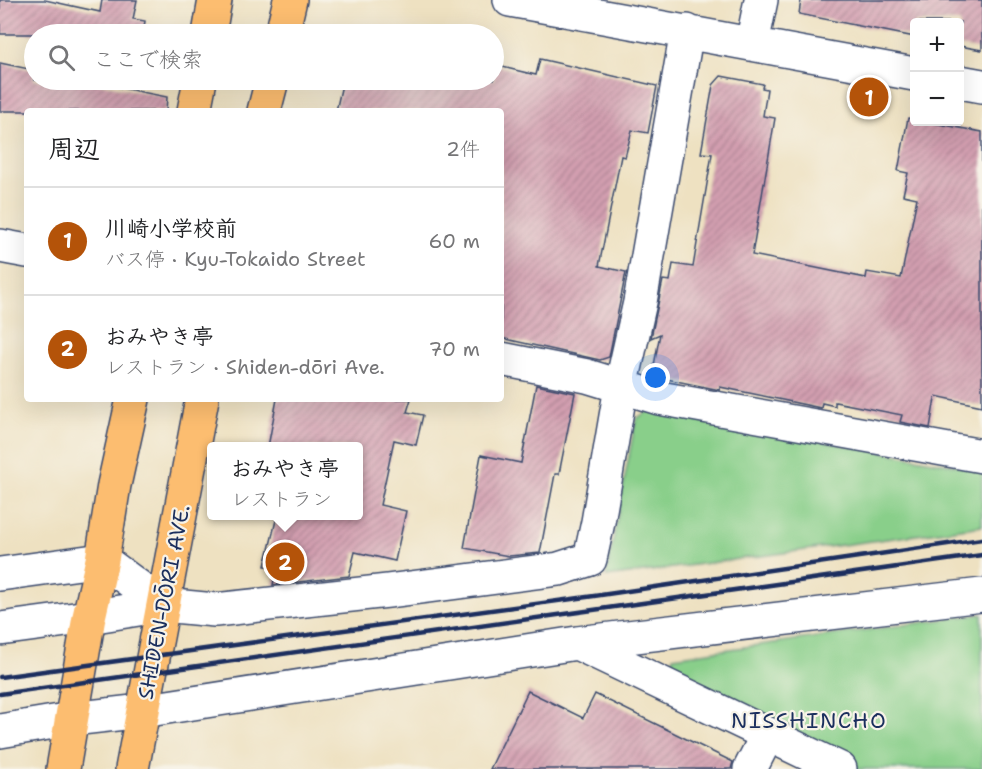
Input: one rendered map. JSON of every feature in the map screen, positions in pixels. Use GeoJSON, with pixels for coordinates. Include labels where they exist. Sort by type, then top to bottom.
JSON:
{"type":"FeatureCollection","features":[{"type":"Feature","properties":{"kind":"main road"},"geometry":{"type":"LineString","coordinates":[[211,24],[215,0]]}},
{"type":"Feature","properties":{"kind":"main road"},"geometry":{"type":"LineString","coordinates":[[284,24],[290,0]]}},
{"type":"Feature","properties":{"kind":"main road"},"geometry":{"type":"LineString","coordinates":[[195,108],[198,90]]}},
{"type":"Feature","properties":{"kind":"main road"},"geometry":{"type":"LineString","coordinates":[[265,108],[269,90]]}},
{"type":"Feature","properties":{"kind":"main road"},"geometry":{"type":"LineString","coordinates":[[63,769],[89,617],[132,402]]}},
{"type":"Feature","properties":{"kind":"main road","name":"SHIDEN-DŌRI AVE."},"geometry":{"type":"LineString","coordinates":[[132,769],[201,402]]}},
{"type":"Feature","properties":{"kind":"street"},"geometry":{"type":"LineString","coordinates":[[510,0],[910,73]]}},
{"type":"Feature","properties":{"kind":"street"},"geometry":{"type":"LineString","coordinates":[[752,44],[761,0]]}},
{"type":"Feature","properties":{"kind":"street"},"geometry":{"type":"LineString","coordinates":[[0,629],[163,605],[197,609],[226,609],[388,591],[559,569],[590,559],[621,387],[640,302],[687,31]]}},
{"type":"Feature","properties":{"kind":"street"},"geometry":{"type":"LineString","coordinates":[[964,83],[982,86]]}},
{"type":"Feature","properties":{"kind":"street"},"geometry":{"type":"LineString","coordinates":[[0,246],[24,250]]}},
{"type":"Feature","properties":{"kind":"street"},"geometry":{"type":"LineString","coordinates":[[504,360],[587,376],[659,398],[982,456]]}},
{"type":"Feature","properties":{"kind":"street"},"geometry":{"type":"LineString","coordinates":[[0,574],[102,560],[163,605]]}},
{"type":"Feature","properties":{"kind":"street"},"geometry":{"type":"LineString","coordinates":[[0,731],[577,643],[982,595]]}},
{"type":"Feature","properties":{"kind":"street"},"geometry":{"type":"LineString","coordinates":[[40,624],[64,635],[83,655]]}},
{"type":"Feature","properties":{"kind":"street"},"geometry":{"type":"LineString","coordinates":[[577,643],[840,769]]}},
{"type":"Feature","properties":{"kind":"street"},"geometry":{"type":"LineString","coordinates":[[750,769],[768,734]]}},
{"type":"Feature","properties":{"kind":"green space"},"geometry":{"type":"Polygon","coordinates":[[[649,410],[982,470],[982,526],[606,577],[636,419],[649,410]]]}},
{"type":"Feature","properties":{"kind":"green space"},"geometry":{"type":"Polygon","coordinates":[[[982,614],[982,769],[858,769],[669,677],[673,657],[982,614]]]}},
{"type":"Feature","properties":{"kind":"building"},"geometry":{"type":"Polygon","coordinates":[[[0,0],[45,0],[100,12],[102,0],[137,0],[133,19],[145,21],[145,24],[24,24],[24,34],[0,34],[0,0]]]}},
{"type":"Feature","properties":{"kind":"building"},"geometry":{"type":"Polygon","coordinates":[[[801,0],[982,0],[982,50],[964,47],[964,18],[910,18],[910,36],[799,14],[801,0]]]}},
{"type":"Feature","properties":{"kind":"building"},"geometry":{"type":"Polygon","coordinates":[[[540,59],[657,86],[648,133],[632,130],[625,157],[621,156],[599,266],[626,272],[609,357],[600,360],[504,339],[504,108],[337,108],[341,90],[504,90],[504,67],[536,75],[540,59]]]}},
{"type":"Feature","properties":{"kind":"building"},"geometry":{"type":"Polygon","coordinates":[[[0,63],[24,68],[24,90],[132,90],[167,97],[166,108],[24,108],[24,111],[0,111],[0,63]]]}},
{"type":"Feature","properties":{"kind":"building"},"geometry":{"type":"Polygon","coordinates":[[[721,76],[763,84],[762,88],[767,89],[763,116],[775,118],[752,255],[866,278],[867,272],[901,278],[917,198],[903,195],[908,173],[898,171],[908,118],[910,118],[910,126],[949,126],[982,132],[982,406],[936,396],[930,428],[900,422],[902,415],[835,402],[835,406],[822,403],[821,408],[720,387],[720,390],[652,376],[660,334],[651,338],[663,280],[670,281],[673,264],[693,267],[712,154],[701,153],[713,85],[721,76]]]}},
{"type":"Feature","properties":{"kind":"building"},"geometry":{"type":"Polygon","coordinates":[[[536,385],[575,393],[559,474],[555,474],[540,553],[509,556],[464,548],[481,455],[521,463],[536,385]]]}},
{"type":"Feature","properties":{"kind":"building"},"geometry":{"type":"Polygon","coordinates":[[[276,402],[410,402],[407,412],[423,415],[416,445],[394,440],[380,505],[406,511],[395,561],[355,552],[349,576],[273,585],[277,568],[265,566],[276,520],[363,520],[363,442],[269,442],[276,402]]]}},
{"type":"Feature","properties":{"kind":"building"},"geometry":{"type":"Polygon","coordinates":[[[528,691],[583,718],[595,694],[733,762],[731,769],[490,769],[528,691]]]}},
{"type":"Feature","properties":{"kind":"railway"},"geometry":{"type":"LineString","coordinates":[[0,677],[594,596],[982,539]]}},
{"type":"Feature","properties":{"kind":"railway"},"geometry":{"type":"LineString","coordinates":[[0,694],[982,555]]}},
{"type":"Feature","properties":{"kind":"place","name":"川崎小学校前"},"geometry":{"type":"Point","coordinates":[869,97]}},
{"type":"Feature","properties":{"kind":"place","name":"おみやき亭"},"geometry":{"type":"Point","coordinates":[285,562]}},
{"type":"Feature","properties":{"kind":"district","name":"NISSHINCHO"},"geometry":{"type":"Point","coordinates":[809,720]}}]}
